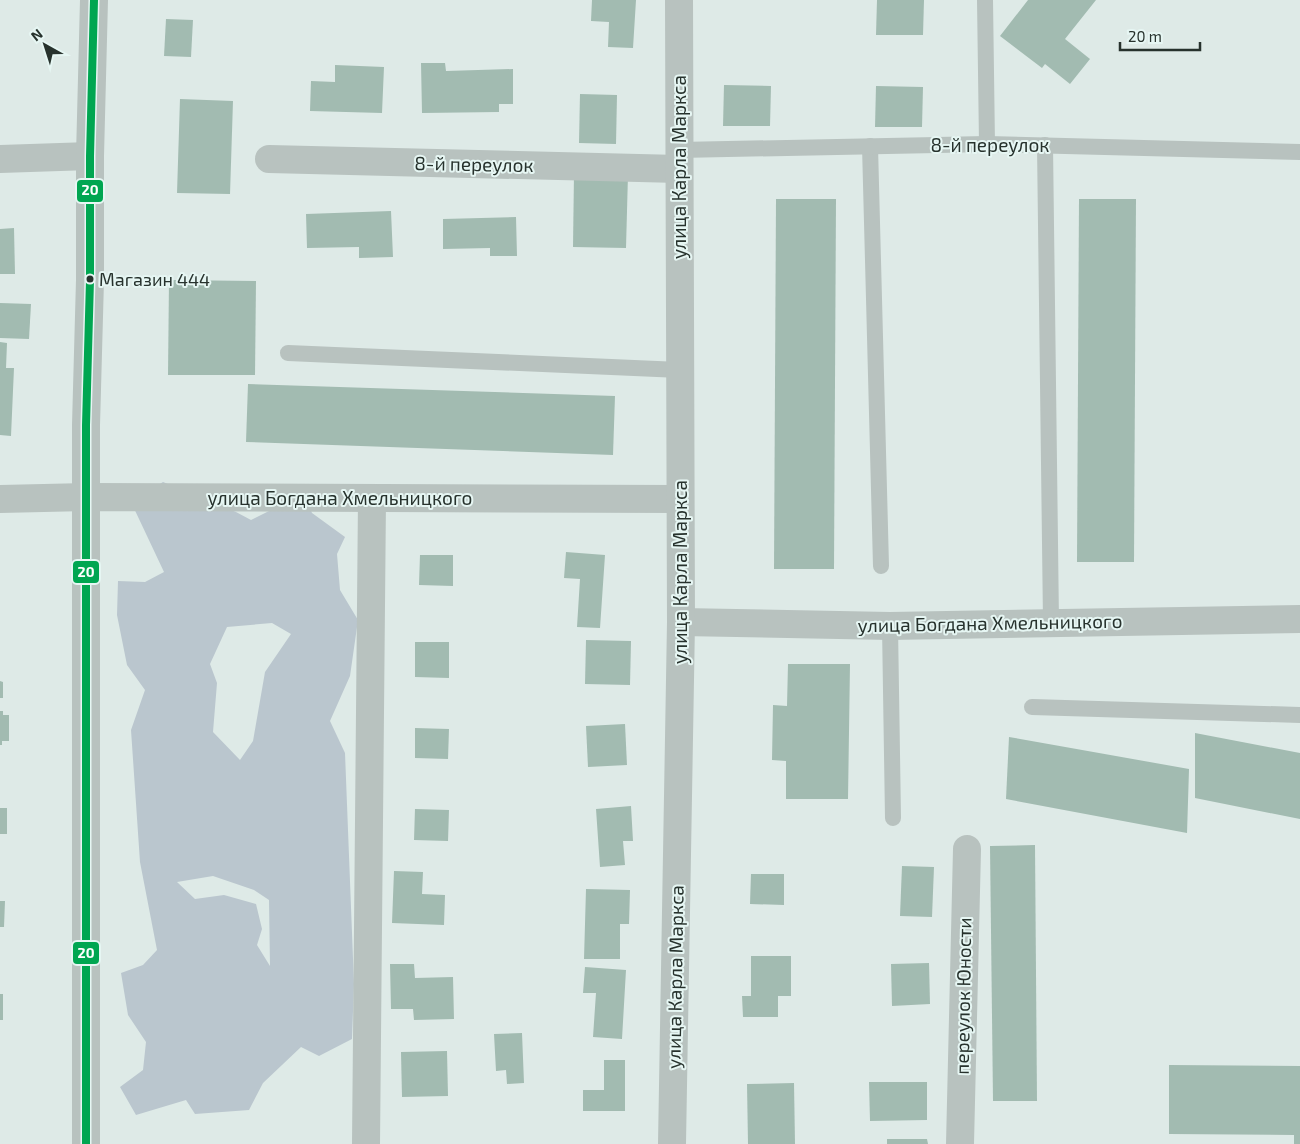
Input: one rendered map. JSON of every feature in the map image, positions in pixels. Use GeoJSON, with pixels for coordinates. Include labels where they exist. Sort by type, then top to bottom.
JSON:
{"type":"FeatureCollection","features":[{"type":"Feature","properties":{"kind":"street"},"geometry":{"type":"LineString","coordinates":[[86,1144],[86,425],[94,0]]}},
{"type":"Feature","properties":{"kind":"street","name":"улица Карла Маркса"},"geometry":{"type":"LineString","coordinates":[[672,1144],[681,622],[680,0]]}},
{"type":"Feature","properties":{"kind":"street"},"geometry":{"type":"LineString","coordinates":[[0,159],[90,156]]}},
{"type":"Feature","properties":{"kind":"street","name":"8-й переулок"},"geometry":{"type":"LineString","coordinates":[[269,159],[679,159]]}},
{"type":"Feature","properties":{"kind":"street","name":"улица Богдана Хмельницкого"},"geometry":{"type":"LineString","coordinates":[[0,499],[87,497],[680,499]]}},
{"type":"Feature","properties":{"kind":"street"},"geometry":{"type":"LineString","coordinates":[[366,1144],[372,498]]}},
{"type":"Feature","properties":{"kind":"street","name":"улица Богдана Хмельницкого"},"geometry":{"type":"LineString","coordinates":[[681,622],[890,626],[1300,619]]}},
{"type":"Feature","properties":{"kind":"street","name":"переулок Юности"},"geometry":{"type":"LineString","coordinates":[[960,1144],[967,849]]}},
{"type":"Feature","properties":{"kind":"lane"},"geometry":{"type":"LineString","coordinates":[[985,0],[987,144]]}},
{"type":"Feature","properties":{"kind":"lane","name":"8-й переулок"},"geometry":{"type":"LineString","coordinates":[[679,159],[870,146],[987,144],[1300,152]]}},
{"type":"Feature","properties":{"kind":"lane"},"geometry":{"type":"LineString","coordinates":[[1045,145],[1051,622]]}},
{"type":"Feature","properties":{"kind":"lane"},"geometry":{"type":"LineString","coordinates":[[870,146],[881,566]]}},
{"type":"Feature","properties":{"kind":"lane"},"geometry":{"type":"LineString","coordinates":[[288,353],[680,370]]}},
{"type":"Feature","properties":{"kind":"lane"},"geometry":{"type":"LineString","coordinates":[[890,626],[894,818]]}},
{"type":"Feature","properties":{"kind":"lane"},"geometry":{"type":"LineString","coordinates":[[1032,707],[1300,715]]}},
{"type":"Feature","properties":{"kind":"shaded area"},"geometry":{"type":"Polygon","coordinates":[[[163,482],[251,520],[291,500],[307,502],[312,513],[345,537],[337,554],[340,590],[358,620],[350,676],[330,721],[345,753],[354,984],[352,1039],[319,1056],[301,1047],[263,1083],[249,1110],[195,1114],[186,1100],[136,1115],[120,1087],[143,1070],[146,1042],[128,1015],[121,973],[143,965],[157,950],[140,862],[131,730],[145,690],[127,665],[117,615],[118,581],[145,582],[164,572],[131,502],[163,482]],[[272,623],[227,627],[210,664],[217,683],[213,732],[240,760],[253,741],[265,672],[291,634],[272,623]],[[213,876],[177,882],[195,899],[224,895],[256,904],[262,929],[257,945],[270,966],[269,900],[254,890],[213,876]]]}},
{"type":"Feature","properties":{"kind":"building"},"geometry":{"type":"Polygon","coordinates":[[[592,0],[636,0],[633,48],[608,47],[609,22],[591,21],[592,0]]]}},
{"type":"Feature","properties":{"kind":"building"},"geometry":{"type":"Polygon","coordinates":[[[877,0],[924,0],[923,35],[876,35],[877,0]]]}},
{"type":"Feature","properties":{"kind":"building"},"geometry":{"type":"Polygon","coordinates":[[[1028,0],[1096,0],[1065,39],[1090,59],[1070,84],[1045,64],[1042,68],[1000,36],[1028,0]]]}},
{"type":"Feature","properties":{"kind":"building"},"geometry":{"type":"Polygon","coordinates":[[[166,19],[193,20],[191,57],[164,56],[166,19]]]}},
{"type":"Feature","properties":{"kind":"building"},"geometry":{"type":"Polygon","coordinates":[[[421,63],[445,63],[446,71],[513,69],[513,104],[499,104],[499,112],[422,113],[421,63]]]}},
{"type":"Feature","properties":{"kind":"building"},"geometry":{"type":"Polygon","coordinates":[[[335,65],[384,67],[382,113],[310,111],[311,81],[335,82],[335,65]]]}},
{"type":"Feature","properties":{"kind":"building"},"geometry":{"type":"Polygon","coordinates":[[[724,85],[771,86],[770,126],[723,126],[724,85]]]}},
{"type":"Feature","properties":{"kind":"building"},"geometry":{"type":"Polygon","coordinates":[[[876,86],[923,87],[922,127],[875,127],[876,86]]]}},
{"type":"Feature","properties":{"kind":"building"},"geometry":{"type":"Polygon","coordinates":[[[580,94],[617,95],[616,144],[579,143],[580,94]]]}},
{"type":"Feature","properties":{"kind":"building"},"geometry":{"type":"Polygon","coordinates":[[[180,99],[233,101],[230,194],[177,193],[180,99]]]}},
{"type":"Feature","properties":{"kind":"building"},"geometry":{"type":"Polygon","coordinates":[[[574,173],[628,174],[626,248],[573,247],[574,173]]]}},
{"type":"Feature","properties":{"kind":"building"},"geometry":{"type":"Polygon","coordinates":[[[776,199],[836,199],[834,569],[774,569],[776,199]]]}},
{"type":"Feature","properties":{"kind":"building"},"geometry":{"type":"Polygon","coordinates":[[[1079,199],[1136,199],[1134,562],[1077,562],[1079,199]]]}},
{"type":"Feature","properties":{"kind":"building"},"geometry":{"type":"Polygon","coordinates":[[[391,211],[393,257],[359,258],[359,247],[307,248],[306,214],[391,211]]]}},
{"type":"Feature","properties":{"kind":"building"},"geometry":{"type":"Polygon","coordinates":[[[516,217],[517,256],[490,256],[490,248],[443,249],[443,219],[516,217]]]}},
{"type":"Feature","properties":{"kind":"building"},"geometry":{"type":"Polygon","coordinates":[[[14,228],[15,274],[0,274],[0,229],[14,228]]]}},
{"type":"Feature","properties":{"kind":"building"},"geometry":{"type":"Polygon","coordinates":[[[169,280],[256,281],[255,375],[168,375],[169,280]]]}},
{"type":"Feature","properties":{"kind":"building"},"geometry":{"type":"Polygon","coordinates":[[[0,303],[31,304],[29,339],[0,338],[0,303]]]}},
{"type":"Feature","properties":{"kind":"building"},"geometry":{"type":"Polygon","coordinates":[[[0,342],[7,343],[6,368],[14,368],[11,436],[0,435],[0,342]]]}},
{"type":"Feature","properties":{"kind":"building"},"geometry":{"type":"Polygon","coordinates":[[[248,384],[615,396],[613,455],[246,442],[248,384]]]}},
{"type":"Feature","properties":{"kind":"building"},"geometry":{"type":"Polygon","coordinates":[[[566,552],[605,555],[600,628],[577,627],[580,579],[564,578],[566,552]]]}},
{"type":"Feature","properties":{"kind":"building"},"geometry":{"type":"Polygon","coordinates":[[[420,555],[453,555],[453,586],[419,585],[420,555]]]}},
{"type":"Feature","properties":{"kind":"building"},"geometry":{"type":"Polygon","coordinates":[[[586,640],[631,641],[630,685],[585,684],[586,640]]]}},
{"type":"Feature","properties":{"kind":"building"},"geometry":{"type":"Polygon","coordinates":[[[415,642],[449,642],[449,678],[415,677],[415,642]]]}},
{"type":"Feature","properties":{"kind":"building"},"geometry":{"type":"Polygon","coordinates":[[[788,664],[850,664],[848,799],[786,799],[786,761],[772,760],[773,705],[787,706],[788,664]]]}},
{"type":"Feature","properties":{"kind":"building"},"geometry":{"type":"Polygon","coordinates":[[[0,681],[3,682],[3,698],[0,698],[0,681]]]}},
{"type":"Feature","properties":{"kind":"building"},"geometry":{"type":"Polygon","coordinates":[[[0,711],[3,711],[3,715],[9,715],[9,741],[2,741],[2,745],[0,745],[0,711]]]}},
{"type":"Feature","properties":{"kind":"building"},"geometry":{"type":"Polygon","coordinates":[[[625,724],[627,765],[588,767],[586,726],[625,724]]]}},
{"type":"Feature","properties":{"kind":"building"},"geometry":{"type":"Polygon","coordinates":[[[415,728],[449,729],[448,759],[415,758],[415,728]]]}},
{"type":"Feature","properties":{"kind":"building"},"geometry":{"type":"Polygon","coordinates":[[[1195,733],[1300,753],[1300,819],[1195,798],[1195,733]]]}},
{"type":"Feature","properties":{"kind":"building"},"geometry":{"type":"Polygon","coordinates":[[[1009,737],[1189,769],[1187,833],[1006,799],[1009,737]]]}},
{"type":"Feature","properties":{"kind":"building"},"geometry":{"type":"Polygon","coordinates":[[[631,806],[633,841],[623,841],[625,865],[600,867],[596,809],[631,806]]]}},
{"type":"Feature","properties":{"kind":"building"},"geometry":{"type":"Polygon","coordinates":[[[0,808],[7,808],[7,834],[0,834],[0,808]]]}},
{"type":"Feature","properties":{"kind":"building"},"geometry":{"type":"Polygon","coordinates":[[[415,809],[449,810],[448,841],[414,840],[415,809]]]}},
{"type":"Feature","properties":{"kind":"building"},"geometry":{"type":"Polygon","coordinates":[[[1035,845],[1037,1101],[993,1101],[990,846],[1035,845]]]}},
{"type":"Feature","properties":{"kind":"building"},"geometry":{"type":"Polygon","coordinates":[[[902,866],[934,867],[932,917],[900,916],[902,866]]]}},
{"type":"Feature","properties":{"kind":"building"},"geometry":{"type":"Polygon","coordinates":[[[394,871],[423,872],[422,894],[445,895],[444,925],[392,923],[394,871]]]}},
{"type":"Feature","properties":{"kind":"building"},"geometry":{"type":"Polygon","coordinates":[[[751,874],[784,874],[784,905],[750,904],[751,874]]]}},
{"type":"Feature","properties":{"kind":"building"},"geometry":{"type":"Polygon","coordinates":[[[586,889],[630,890],[629,924],[620,924],[620,959],[584,959],[586,889]]]}},
{"type":"Feature","properties":{"kind":"building"},"geometry":{"type":"Polygon","coordinates":[[[0,901],[5,901],[4,927],[0,927],[0,901]]]}},
{"type":"Feature","properties":{"kind":"building"},"geometry":{"type":"Polygon","coordinates":[[[751,956],[791,956],[791,996],[778,996],[778,1017],[743,1017],[742,996],[751,996],[751,956]]]}},
{"type":"Feature","properties":{"kind":"building"},"geometry":{"type":"Polygon","coordinates":[[[929,963],[930,1004],[892,1006],[891,964],[929,963]]]}},
{"type":"Feature","properties":{"kind":"building"},"geometry":{"type":"Polygon","coordinates":[[[390,964],[414,964],[415,978],[453,977],[454,1019],[414,1020],[413,1009],[391,1009],[390,964]]]}},
{"type":"Feature","properties":{"kind":"building"},"geometry":{"type":"Polygon","coordinates":[[[585,967],[626,970],[622,1039],[593,1037],[596,993],[583,993],[585,967]]]}},
{"type":"Feature","properties":{"kind":"building"},"geometry":{"type":"Polygon","coordinates":[[[0,994],[3,994],[3,1020],[0,1020],[0,994]]]}},
{"type":"Feature","properties":{"kind":"building"},"geometry":{"type":"Polygon","coordinates":[[[522,1033],[524,1083],[507,1084],[506,1070],[496,1071],[494,1034],[522,1033]]]}},
{"type":"Feature","properties":{"kind":"building"},"geometry":{"type":"Polygon","coordinates":[[[447,1051],[448,1096],[402,1097],[401,1052],[447,1051]]]}},
{"type":"Feature","properties":{"kind":"building"},"geometry":{"type":"Polygon","coordinates":[[[604,1060],[625,1060],[625,1111],[583,1111],[583,1090],[604,1090],[604,1060]]]}},
{"type":"Feature","properties":{"kind":"building"},"geometry":{"type":"Polygon","coordinates":[[[1169,1065],[1300,1066],[1300,1144],[1294,1144],[1294,1135],[1169,1134],[1169,1065]]]}},
{"type":"Feature","properties":{"kind":"building"},"geometry":{"type":"Polygon","coordinates":[[[869,1082],[927,1082],[927,1120],[870,1121],[869,1082]]]}},
{"type":"Feature","properties":{"kind":"building"},"geometry":{"type":"Polygon","coordinates":[[[794,1083],[795,1144],[748,1144],[747,1084],[794,1083]]]}},
{"type":"Feature","properties":{"kind":"building"},"geometry":{"type":"Polygon","coordinates":[[[887,1139],[927,1139],[928,1144],[887,1144],[887,1139]]]}},
{"type":"Feature","properties":{"kind":"transit line","name":"20"},"geometry":{"type":"LineString","coordinates":[[86,1144],[86,425],[94,0]]}},
{"type":"Feature","properties":{"kind":"place","name":"Магазин 444"},"geometry":{"type":"Point","coordinates":[90,279]}}]}
